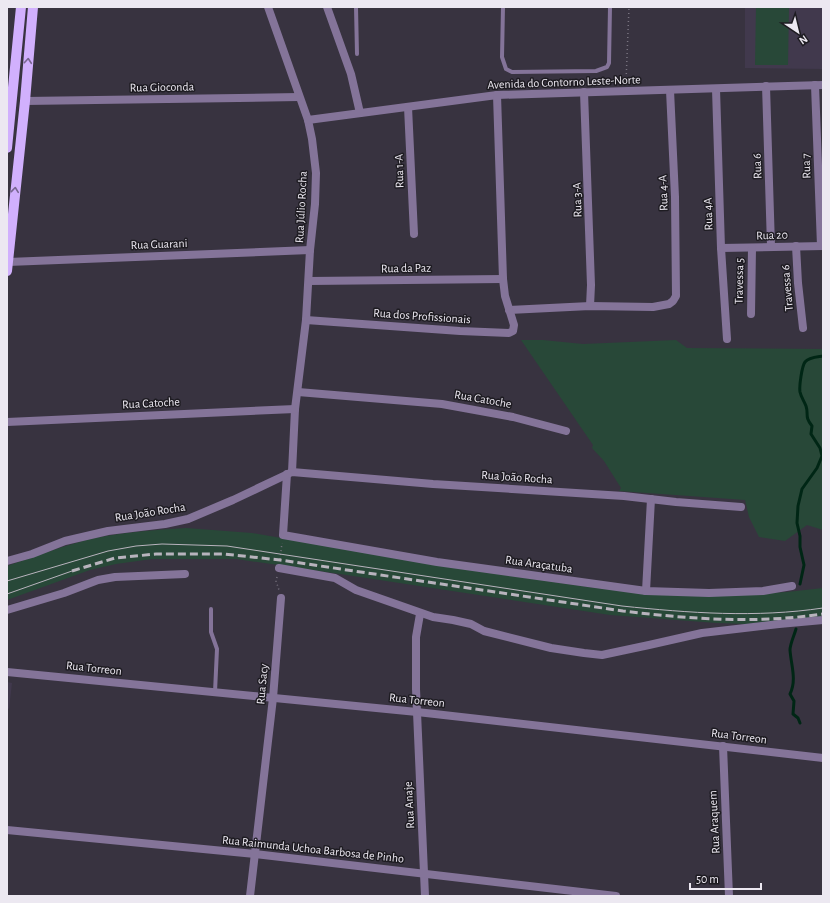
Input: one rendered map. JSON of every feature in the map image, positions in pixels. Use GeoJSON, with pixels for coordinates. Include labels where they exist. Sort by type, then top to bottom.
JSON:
{"type":"FeatureCollection","features":[{"type":"Feature","properties":{"kind":"main road"},"geometry":{"type":"LineString","coordinates":[[7,148],[21,7]]}},
{"type":"Feature","properties":{"kind":"main road"},"geometry":{"type":"LineString","coordinates":[[7,266],[25,101],[33,7]]}},
{"type":"Feature","properties":{"kind":"street","name":"Rua Júlio Rocha"},"geometry":{"type":"LineString","coordinates":[[268,7],[298,97],[308,120],[312,139],[316,173],[315,204],[310,250],[306,320]]}},
{"type":"Feature","properties":{"kind":"street"},"geometry":{"type":"LineString","coordinates":[[327,7],[351,74],[360,113]]}},
{"type":"Feature","properties":{"kind":"street","name":"Avenida do Contorno Leste-Norte"},"geometry":{"type":"LineString","coordinates":[[308,120],[497,95],[819,85]]}},
{"type":"Feature","properties":{"kind":"street","name":"Rua 7"},"geometry":{"type":"LineString","coordinates":[[819,85],[822,246]]}},
{"type":"Feature","properties":{"kind":"street","name":"Rua 6"},"geometry":{"type":"LineString","coordinates":[[766,86],[771,246]]}},
{"type":"Feature","properties":{"kind":"street","name":"Rua 4A"},"geometry":{"type":"LineString","coordinates":[[716,89],[721,248],[727,339]]}},
{"type":"Feature","properties":{"kind":"street","name":"Rua 4-A"},"geometry":{"type":"LineString","coordinates":[[590,306],[653,307],[669,304],[675,299],[675,197],[670,90]]}},
{"type":"Feature","properties":{"kind":"street","name":"Rua 3-A"},"geometry":{"type":"LineString","coordinates":[[584,92],[591,277],[590,306]]}},
{"type":"Feature","properties":{"kind":"street","name":"Rua dos Profissionais"},"geometry":{"type":"LineString","coordinates":[[306,320],[460,331],[509,333],[513,331],[514,325],[505,296],[503,280],[497,95]]}},
{"type":"Feature","properties":{"kind":"street","name":"Rua Gioconda"},"geometry":{"type":"LineString","coordinates":[[25,101],[298,97]]}},
{"type":"Feature","properties":{"kind":"street","name":"Rua 1-A"},"geometry":{"type":"LineString","coordinates":[[408,107],[414,234]]}},
{"type":"Feature","properties":{"kind":"street","name":"Travessa 6"},"geometry":{"type":"LineString","coordinates":[[796,246],[803,328]]}},
{"type":"Feature","properties":{"kind":"street","name":"Rua 20"},"geometry":{"type":"LineString","coordinates":[[721,248],[822,246]]}},
{"type":"Feature","properties":{"kind":"street","name":"Travessa 5"},"geometry":{"type":"LineString","coordinates":[[751,314],[752,248]]}},
{"type":"Feature","properties":{"kind":"street","name":"Rua Guarani"},"geometry":{"type":"LineString","coordinates":[[7,266],[310,250]]}},
{"type":"Feature","properties":{"kind":"street","name":"Rua da Paz"},"geometry":{"type":"LineString","coordinates":[[309,281],[503,280]]}},
{"type":"Feature","properties":{"kind":"street"},"geometry":{"type":"LineString","coordinates":[[509,310],[590,306]]}},
{"type":"Feature","properties":{"kind":"street"},"geometry":{"type":"LineString","coordinates":[[283,535],[295,409],[306,320]]}},
{"type":"Feature","properties":{"kind":"street","name":"Rua Catoche"},"geometry":{"type":"LineString","coordinates":[[298,392],[442,404],[513,416],[566,431]]}},
{"type":"Feature","properties":{"kind":"street","name":"Rua Catoche"},"geometry":{"type":"LineString","coordinates":[[7,422],[295,409]]}},
{"type":"Feature","properties":{"kind":"street","name":"Rua João Rocha"},"geometry":{"type":"LineString","coordinates":[[7,561],[32,554],[65,541],[100,532],[165,524],[188,519],[290,473],[624,496],[741,507]]}},
{"type":"Feature","properties":{"kind":"street"},"geometry":{"type":"LineString","coordinates":[[646,591],[650,499]]}},
{"type":"Feature","properties":{"kind":"street","name":"Rua Araçatuba"},"geometry":{"type":"LineString","coordinates":[[283,535],[437,562],[646,591],[709,593],[763,591],[792,586]]}},
{"type":"Feature","properties":{"kind":"street"},"geometry":{"type":"LineString","coordinates":[[279,568],[335,578],[356,590],[390,601],[420,614],[470,624],[484,630],[551,648],[602,655],[649,646],[702,633],[823,620]]}},
{"type":"Feature","properties":{"kind":"street"},"geometry":{"type":"LineString","coordinates":[[7,610],[64,593],[98,580],[131,576],[185,574]]}},
{"type":"Feature","properties":{"kind":"street","name":"Rua Sacy"},"geometry":{"type":"LineString","coordinates":[[250,896],[273,698],[281,598]]}},
{"type":"Feature","properties":{"kind":"street","name":"Rua Anaje"},"geometry":{"type":"LineString","coordinates":[[420,614],[416,637],[417,712],[425,896]]}},
{"type":"Feature","properties":{"kind":"street","name":"Rua Torreon"},"geometry":{"type":"LineString","coordinates":[[7,672],[417,712],[823,758]]}},
{"type":"Feature","properties":{"kind":"street","name":"Rua Araquem"},"geometry":{"type":"LineString","coordinates":[[723,746],[729,896]]}},
{"type":"Feature","properties":{"kind":"street","name":"Rua Raimunda Uchoa Barbosa de Pinho"},"geometry":{"type":"LineString","coordinates":[[7,830],[255,854],[616,896]]}},
{"type":"Feature","properties":{"kind":"lane"},"geometry":{"type":"LineString","coordinates":[[356,7],[357,54]]}},
{"type":"Feature","properties":{"kind":"lane"},"geometry":{"type":"LineString","coordinates":[[503,7],[502,57],[506,68],[512,72],[596,72],[606,67],[609,63],[610,7]]}},
{"type":"Feature","properties":{"kind":"lane"},"geometry":{"type":"LineString","coordinates":[[211,609],[211,632],[217,649],[215,692]]}},
{"type":"Feature","properties":{"kind":"path"},"geometry":{"type":"LineString","coordinates":[[626,92],[629,7]]}},
{"type":"Feature","properties":{"kind":"path"},"geometry":{"type":"LineString","coordinates":[[281,598],[276,581],[283,535]]}},
{"type":"Feature","properties":{"kind":"shaded area"},"geometry":{"type":"Polygon","coordinates":[[[745,7],[823,7],[823,69],[745,68],[745,7]]]}},
{"type":"Feature","properties":{"kind":"shaded area"},"geometry":{"type":"Polygon","coordinates":[[[7,682],[12,683],[9,709],[7,708],[7,682]]]}},
{"type":"Feature","properties":{"kind":"green space"},"geometry":{"type":"Polygon","coordinates":[[[756,7],[789,7],[788,65],[755,65],[756,7]]]}},
{"type":"Feature","properties":{"kind":"green space"},"geometry":{"type":"Polygon","coordinates":[[[521,340],[543,340],[583,344],[676,340],[687,348],[823,349],[823,530],[807,525],[785,541],[759,537],[749,517],[745,500],[619,491],[621,488],[604,461],[592,448],[593,445],[521,340]]]}},
{"type":"Feature","properties":{"kind":"green space"},"geometry":{"type":"Polygon","coordinates":[[[186,528],[252,533],[442,566],[596,588],[709,596],[787,592],[823,588],[823,619],[746,624],[610,615],[236,559],[152,559],[116,564],[90,570],[7,600],[7,566],[62,547],[95,538],[152,530],[186,528]]]}},
{"type":"Feature","properties":{"kind":"waterway"},"geometry":{"type":"LineString","coordinates":[[800,584],[804,565],[797,523],[798,506],[802,489],[817,468],[822,456],[820,448],[811,434],[812,426],[807,418],[807,409],[800,394],[800,381],[805,362],[811,358],[823,356]]}},
{"type":"Feature","properties":{"kind":"waterway"},"geometry":{"type":"LineString","coordinates":[[796,629],[790,648],[793,672],[793,683],[790,694],[794,701],[793,714],[798,718],[800,723]]}},
{"type":"Feature","properties":{"kind":"tram line"},"geometry":{"type":"LineString","coordinates":[[7,581],[108,551],[136,546],[162,544],[227,546],[622,606],[672,611],[748,614],[823,608]]}},
{"type":"Feature","properties":{"kind":"tram line"},"geometry":{"type":"LineString","coordinates":[[7,594],[72,571]]}},
{"type":"Feature","properties":{"kind":"railway"},"geometry":{"type":"LineString","coordinates":[[72,571],[115,558],[156,554],[224,554],[280,560],[648,614],[748,620],[823,614]]}}]}
